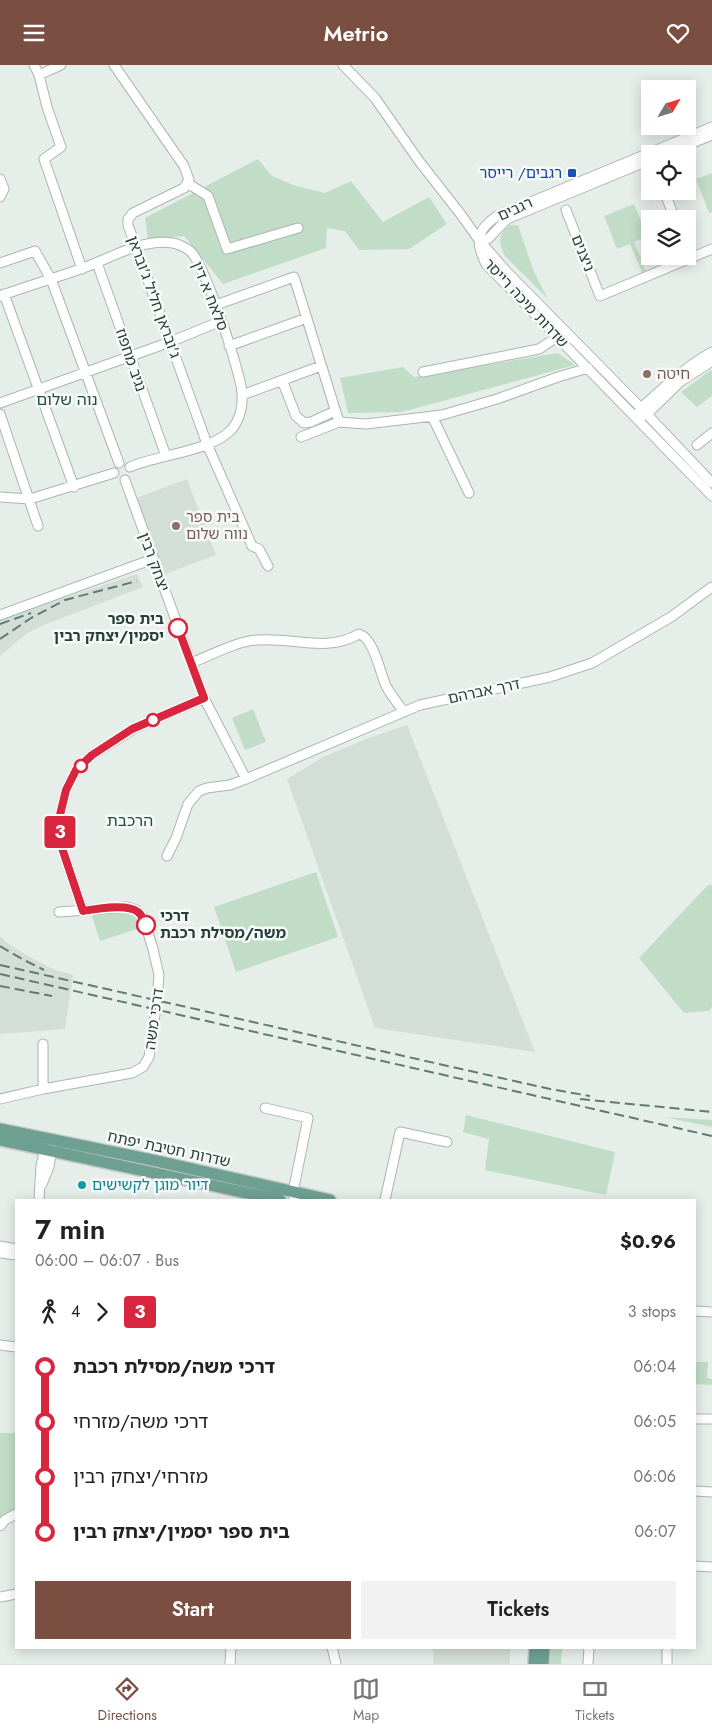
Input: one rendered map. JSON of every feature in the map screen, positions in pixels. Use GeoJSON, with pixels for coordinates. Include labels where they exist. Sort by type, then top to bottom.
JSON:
{"type":"FeatureCollection","features":[{"type":"Feature","properties":{"kind":"main road","name":"שדרות חטיבת יפתח"},"geometry":{"type":"LineString","coordinates":[[0,1129],[49,1146],[276,1199]]}},
{"type":"Feature","properties":{"kind":"main road","name":"שדרות חטיבת יפתח"},"geometry":{"type":"LineString","coordinates":[[0,1140],[152,1160],[294,1196],[321,1199]]}},
{"type":"Feature","properties":{"kind":"main road"},"geometry":{"type":"LineString","coordinates":[[534,1664],[535,1649]]}},
{"type":"Feature","properties":{"kind":"main road"},"geometry":{"type":"LineString","coordinates":[[543,1664],[544,1649]]}},
{"type":"Feature","properties":{"kind":"street"},"geometry":{"type":"LineString","coordinates":[[34,65],[39,75],[47,107],[61,147],[44,159],[82,269]]}},
{"type":"Feature","properties":{"kind":"street"},"geometry":{"type":"LineString","coordinates":[[39,75],[61,65]]}},
{"type":"Feature","properties":{"kind":"street"},"geometry":{"type":"LineString","coordinates":[[114,65],[184,166],[189,180],[187,183],[208,196],[227,249],[298,228]]}},
{"type":"Feature","properties":{"kind":"street"},"geometry":{"type":"LineString","coordinates":[[343,65],[375,98],[418,161],[462,215],[479,240]]}},
{"type":"Feature","properties":{"kind":"street","name":"רגבים"},"geometry":{"type":"LineString","coordinates":[[641,164],[507,219],[488,239],[479,240],[483,227],[497,216],[712,127]]}},
{"type":"Feature","properties":{"kind":"street"},"geometry":{"type":"LineString","coordinates":[[687,145],[712,135]]}},
{"type":"Feature","properties":{"kind":"street"},"geometry":{"type":"LineString","coordinates":[[0,179],[4,189],[0,197]]}},
{"type":"Feature","properties":{"kind":"street","name":"ג'ובראן חליל ג'ובראן"},"geometry":{"type":"LineString","coordinates":[[187,183],[184,188],[133,213],[128,219],[128,225],[207,444],[252,546],[259,549],[268,566]]}},
{"type":"Feature","properties":{"kind":"street","name":"ניצנים"},"geometry":{"type":"LineString","coordinates":[[566,211],[600,295],[675,265]]}},
{"type":"Feature","properties":{"kind":"street"},"geometry":{"type":"LineString","coordinates":[[492,234],[492,244],[496,259]]}},
{"type":"Feature","properties":{"kind":"street","name":"שדרות מיכה רייסר"},"geometry":{"type":"LineString","coordinates":[[479,240],[712,483]]}},
{"type":"Feature","properties":{"kind":"street","name":"שדרות מיכה רייסר"},"geometry":{"type":"LineString","coordinates":[[479,240],[480,252],[486,264],[712,496]]}},
{"type":"Feature","properties":{"kind":"street","name":"סלאח א דין"},"geometry":{"type":"LineString","coordinates":[[2,295],[82,269],[137,247],[157,242],[175,244],[190,251],[199,263],[216,305],[239,378],[242,395],[239,417],[232,429],[220,438],[207,444],[130,467]]}},
{"type":"Feature","properties":{"kind":"street"},"geometry":{"type":"LineString","coordinates":[[696,256],[712,249]]}},
{"type":"Feature","properties":{"kind":"street"},"geometry":{"type":"LineString","coordinates":[[0,263],[35,251],[51,279],[118,463]]}},
{"type":"Feature","properties":{"kind":"street","name":"נגיב מחפוז"},"geometry":{"type":"LineString","coordinates":[[97,263],[166,456]]}},
{"type":"Feature","properties":{"kind":"street"},"geometry":{"type":"LineString","coordinates":[[216,305],[294,277],[339,422]]}},
{"type":"Feature","properties":{"kind":"street"},"geometry":{"type":"LineString","coordinates":[[2,295],[39,389],[74,487]]}},
{"type":"Feature","properties":{"kind":"street"},"geometry":{"type":"LineString","coordinates":[[229,346],[307,318]]}},
{"type":"Feature","properties":{"kind":"street"},"geometry":{"type":"LineString","coordinates":[[0,403],[130,357],[221,321]]}},
{"type":"Feature","properties":{"kind":"street"},"geometry":{"type":"LineString","coordinates":[[423,371],[539,349],[557,337]]}},
{"type":"Feature","properties":{"kind":"street"},"geometry":{"type":"LineString","coordinates":[[637,418],[684,369],[712,352]]}},
{"type":"Feature","properties":{"kind":"street"},"geometry":{"type":"LineString","coordinates":[[644,411],[680,382],[712,361]]}},
{"type":"Feature","properties":{"kind":"street"},"geometry":{"type":"LineString","coordinates":[[242,395],[321,366]]}},
{"type":"Feature","properties":{"kind":"street"},"geometry":{"type":"LineString","coordinates":[[301,437],[339,422],[366,424],[442,415],[588,369]]}},
{"type":"Feature","properties":{"kind":"street"},"geometry":{"type":"LineString","coordinates":[[282,380],[296,416],[304,423],[311,422],[335,411]]}},
{"type":"Feature","properties":{"kind":"street"},"geometry":{"type":"LineString","coordinates":[[0,414],[38,526]]}},
{"type":"Feature","properties":{"kind":"street"},"geometry":{"type":"LineString","coordinates":[[432,416],[469,493]]}},
{"type":"Feature","properties":{"kind":"street"},"geometry":{"type":"LineString","coordinates":[[697,445],[712,433]]}},
{"type":"Feature","properties":{"kind":"street"},"geometry":{"type":"LineString","coordinates":[[118,463],[126,464],[130,467],[130,476],[125,480],[117,478],[114,473],[118,463]]}},
{"type":"Feature","properties":{"kind":"street"},"geometry":{"type":"LineString","coordinates":[[0,497],[30,499],[74,487],[114,473]]}},
{"type":"Feature","properties":{"kind":"street","name":"יצחק רבין"},"geometry":{"type":"LineString","coordinates":[[125,480],[204,698],[246,779]]}},
{"type":"Feature","properties":{"kind":"street"},"geometry":{"type":"LineString","coordinates":[[0,615],[153,559]]}},
{"type":"Feature","properties":{"kind":"street","name":"דרך אברהם"},"geometry":{"type":"LineString","coordinates":[[167,856],[179,832],[188,804],[199,791],[230,785],[246,779],[420,705],[550,677],[592,663],[671,617],[712,587]]}},
{"type":"Feature","properties":{"kind":"street"},"geometry":{"type":"LineString","coordinates":[[191,663],[242,642],[268,639],[335,644],[359,634],[363,635],[374,651],[387,687],[404,712]]}},
{"type":"Feature","properties":{"kind":"street"},"geometry":{"type":"LineString","coordinates":[[83,911],[61,845],[59,819],[66,790],[76,770],[92,755],[132,729],[204,698]]}},
{"type":"Feature","properties":{"kind":"street","name":"דרכי משה"},"geometry":{"type":"LineString","coordinates":[[0,1099],[43,1089],[132,1073],[143,1067],[148,1057],[159,975],[143,917],[136,910],[126,907],[59,912]]}},
{"type":"Feature","properties":{"kind":"street"},"geometry":{"type":"LineString","coordinates":[[43,1044],[43,1089]]}},
{"type":"Feature","properties":{"kind":"street"},"geometry":{"type":"LineString","coordinates":[[265,1108],[308,1118],[294,1196]]}},
{"type":"Feature","properties":{"kind":"street"},"geometry":{"type":"LineString","coordinates":[[386,1199],[400,1132],[447,1142]]}},
{"type":"Feature","properties":{"kind":"street"},"geometry":{"type":"LineString","coordinates":[[39,1199],[41,1172],[49,1146]]}},
{"type":"Feature","properties":{"kind":"street"},"geometry":{"type":"LineString","coordinates":[[0,1246],[15,1249]]}},
{"type":"Feature","properties":{"kind":"street"},"geometry":{"type":"LineString","coordinates":[[0,1253],[15,1255]]}},
{"type":"Feature","properties":{"kind":"street"},"geometry":{"type":"LineString","coordinates":[[696,1311],[712,1312]]}},
{"type":"Feature","properties":{"kind":"street"},"geometry":{"type":"LineString","coordinates":[[0,1345],[15,1347]]}},
{"type":"Feature","properties":{"kind":"street"},"geometry":{"type":"LineString","coordinates":[[696,1419],[712,1419]]}},
{"type":"Feature","properties":{"kind":"street"},"geometry":{"type":"LineString","coordinates":[[696,1491],[712,1492]]}},
{"type":"Feature","properties":{"kind":"street"},"geometry":{"type":"LineString","coordinates":[[0,1526],[5,1520],[15,1515]]}},
{"type":"Feature","properties":{"kind":"street"},"geometry":{"type":"LineString","coordinates":[[696,1566],[712,1567]]}},
{"type":"Feature","properties":{"kind":"street"},"geometry":{"type":"LineString","coordinates":[[0,1597],[15,1594]]}},
{"type":"Feature","properties":{"kind":"street"},"geometry":{"type":"LineString","coordinates":[[230,1664],[231,1649]]}},
{"type":"Feature","properties":{"kind":"street"},"geometry":{"type":"LineString","coordinates":[[332,1649],[336,1664]]}},
{"type":"Feature","properties":{"kind":"street"},"geometry":{"type":"LineString","coordinates":[[588,1664],[589,1649]]}},
{"type":"Feature","properties":{"kind":"street"},"geometry":{"type":"LineString","coordinates":[[667,1649],[667,1664]]}},
{"type":"Feature","properties":{"kind":"shaded area","name":"בית ספר נווה שלום"},"geometry":{"type":"Polygon","coordinates":[[[187,479],[216,555],[165,574],[136,498],[187,479]]]}},
{"type":"Feature","properties":{"kind":"shaded area"},"geometry":{"type":"Polygon","coordinates":[[[137,574],[143,587],[27,633],[0,656],[0,619],[137,574]]]}},
{"type":"Feature","properties":{"kind":"shaded area"},"geometry":{"type":"Polygon","coordinates":[[[407,725],[535,1052],[375,1028],[287,779],[323,757],[371,737],[407,725]]]}},
{"type":"Feature","properties":{"kind":"shaded area"},"geometry":{"type":"Polygon","coordinates":[[[0,936],[28,956],[55,970],[73,975],[65,1029],[0,1034],[0,936]]]}},
{"type":"Feature","properties":{"kind":"shaded area"},"geometry":{"type":"Polygon","coordinates":[[[433,1649],[510,1649],[510,1664],[433,1664],[433,1649]]]}},
{"type":"Feature","properties":{"kind":"green space"},"geometry":{"type":"Polygon","coordinates":[[[258,159],[272,176],[296,186],[325,193],[351,181],[383,222],[429,197],[447,224],[409,249],[359,250],[345,231],[327,228],[326,248],[223,284],[184,236],[148,239],[145,218],[258,159]]]}},
{"type":"Feature","properties":{"kind":"green space"},"geometry":{"type":"Polygon","coordinates":[[[712,173],[712,212],[709,213],[696,179],[712,173]]]}},
{"type":"Feature","properties":{"kind":"green space"},"geometry":{"type":"Polygon","coordinates":[[[634,204],[641,221],[641,239],[634,242],[641,259],[641,265],[644,265],[646,271],[642,272],[630,244],[617,249],[604,216],[634,204]]]}},
{"type":"Feature","properties":{"kind":"green space"},"geometry":{"type":"Polygon","coordinates":[[[510,225],[518,225],[534,272],[548,299],[505,256],[500,239],[503,232],[510,225]]]}},
{"type":"Feature","properties":{"kind":"green space"},"geometry":{"type":"Polygon","coordinates":[[[558,353],[575,365],[402,412],[348,413],[340,378],[403,367],[414,377],[558,353]]]}},
{"type":"Feature","properties":{"kind":"green space"},"geometry":{"type":"Polygon","coordinates":[[[711,370],[712,396],[697,407],[681,392],[711,370]]]}},
{"type":"Feature","properties":{"kind":"green space"},"geometry":{"type":"Polygon","coordinates":[[[253,709],[266,742],[245,750],[232,718],[253,709]]]}},
{"type":"Feature","properties":{"kind":"green space"},"geometry":{"type":"Polygon","coordinates":[[[316,872],[338,937],[236,972],[214,907],[316,872]]]}},
{"type":"Feature","properties":{"kind":"green space"},"geometry":{"type":"Polygon","coordinates":[[[708,885],[712,885],[712,1006],[709,1011],[684,1013],[639,958],[708,885]]]}},
{"type":"Feature","properties":{"kind":"green space"},"geometry":{"type":"Polygon","coordinates":[[[132,908],[146,926],[100,941],[90,910],[132,908]]]}},
{"type":"Feature","properties":{"kind":"green space"},"geometry":{"type":"Polygon","coordinates":[[[466,1115],[615,1152],[606,1195],[485,1170],[489,1139],[463,1132],[466,1115]]]}},
{"type":"Feature","properties":{"kind":"green space"},"geometry":{"type":"Polygon","coordinates":[[[665,1117],[712,1120],[712,1127],[665,1117]]]}},
{"type":"Feature","properties":{"kind":"green space"},"geometry":{"type":"Polygon","coordinates":[[[696,1362],[708,1362],[707,1378],[712,1379],[712,1385],[696,1384],[696,1362]]]}},
{"type":"Feature","properties":{"kind":"green space"},"geometry":{"type":"Polygon","coordinates":[[[0,1433],[15,1433],[15,1509],[0,1520],[0,1433]]]}},
{"type":"Feature","properties":{"kind":"green space"},"geometry":{"type":"Polygon","coordinates":[[[551,1649],[562,1649],[561,1664],[550,1664],[551,1649]]]}},
{"type":"Feature","properties":{"kind":"railway"},"geometry":{"type":"LineString","coordinates":[[0,639],[31,618],[65,600],[137,581]]}},
{"type":"Feature","properties":{"kind":"railway"},"geometry":{"type":"LineString","coordinates":[[0,624],[31,613]]}},
{"type":"Feature","properties":{"kind":"railway"},"geometry":{"type":"LineString","coordinates":[[0,946],[44,970]]}},
{"type":"Feature","properties":{"kind":"railway"},"geometry":{"type":"LineString","coordinates":[[0,965],[550,1089],[590,1096]]}},
{"type":"Feature","properties":{"kind":"railway"},"geometry":{"type":"LineString","coordinates":[[0,974],[712,1136]]}},
{"type":"Feature","properties":{"kind":"railway"},"geometry":{"type":"LineString","coordinates":[[0,986],[52,996]]}},
{"type":"Feature","properties":{"kind":"railway"},"geometry":{"type":"LineString","coordinates":[[580,1099],[712,1112]]}},
{"type":"Feature","properties":{"kind":"bus line","name":"3"},"geometry":{"type":"LineString","coordinates":[[146,925],[143,917],[132,908],[83,911],[61,845],[59,819],[66,790],[76,770],[92,755],[132,729],[204,698],[178,628]]}},
{"type":"Feature","properties":{"kind":"place","name":"רגבים/ רייסר"},"geometry":{"type":"Point","coordinates":[572,173]}},
{"type":"Feature","properties":{"kind":"place","name":"חיטה"},"geometry":{"type":"Point","coordinates":[647,374]}},
{"type":"Feature","properties":{"kind":"place","name":"בית ספר נווה שלום"},"geometry":{"type":"Point","coordinates":[176,526]}},
{"type":"Feature","properties":{"kind":"place","name":"בית ספר יסמין/יצחק רבין"},"geometry":{"type":"Point","coordinates":[178,628]}},
{"type":"Feature","properties":{"kind":"place","name":"דרכי משה/מסילת רכבת"},"geometry":{"type":"Point","coordinates":[146,925]}},
{"type":"Feature","properties":{"kind":"place","name":"דיור מוגן לקשישים"},"geometry":{"type":"Point","coordinates":[82,1185]}},
{"type":"Feature","properties":{"kind":"district","name":"נוה שלום"},"geometry":{"type":"Point","coordinates":[67,399]}},
{"type":"Feature","properties":{"kind":"district","name":"הרכבת"},"geometry":{"type":"Point","coordinates":[130,820]}}]}
